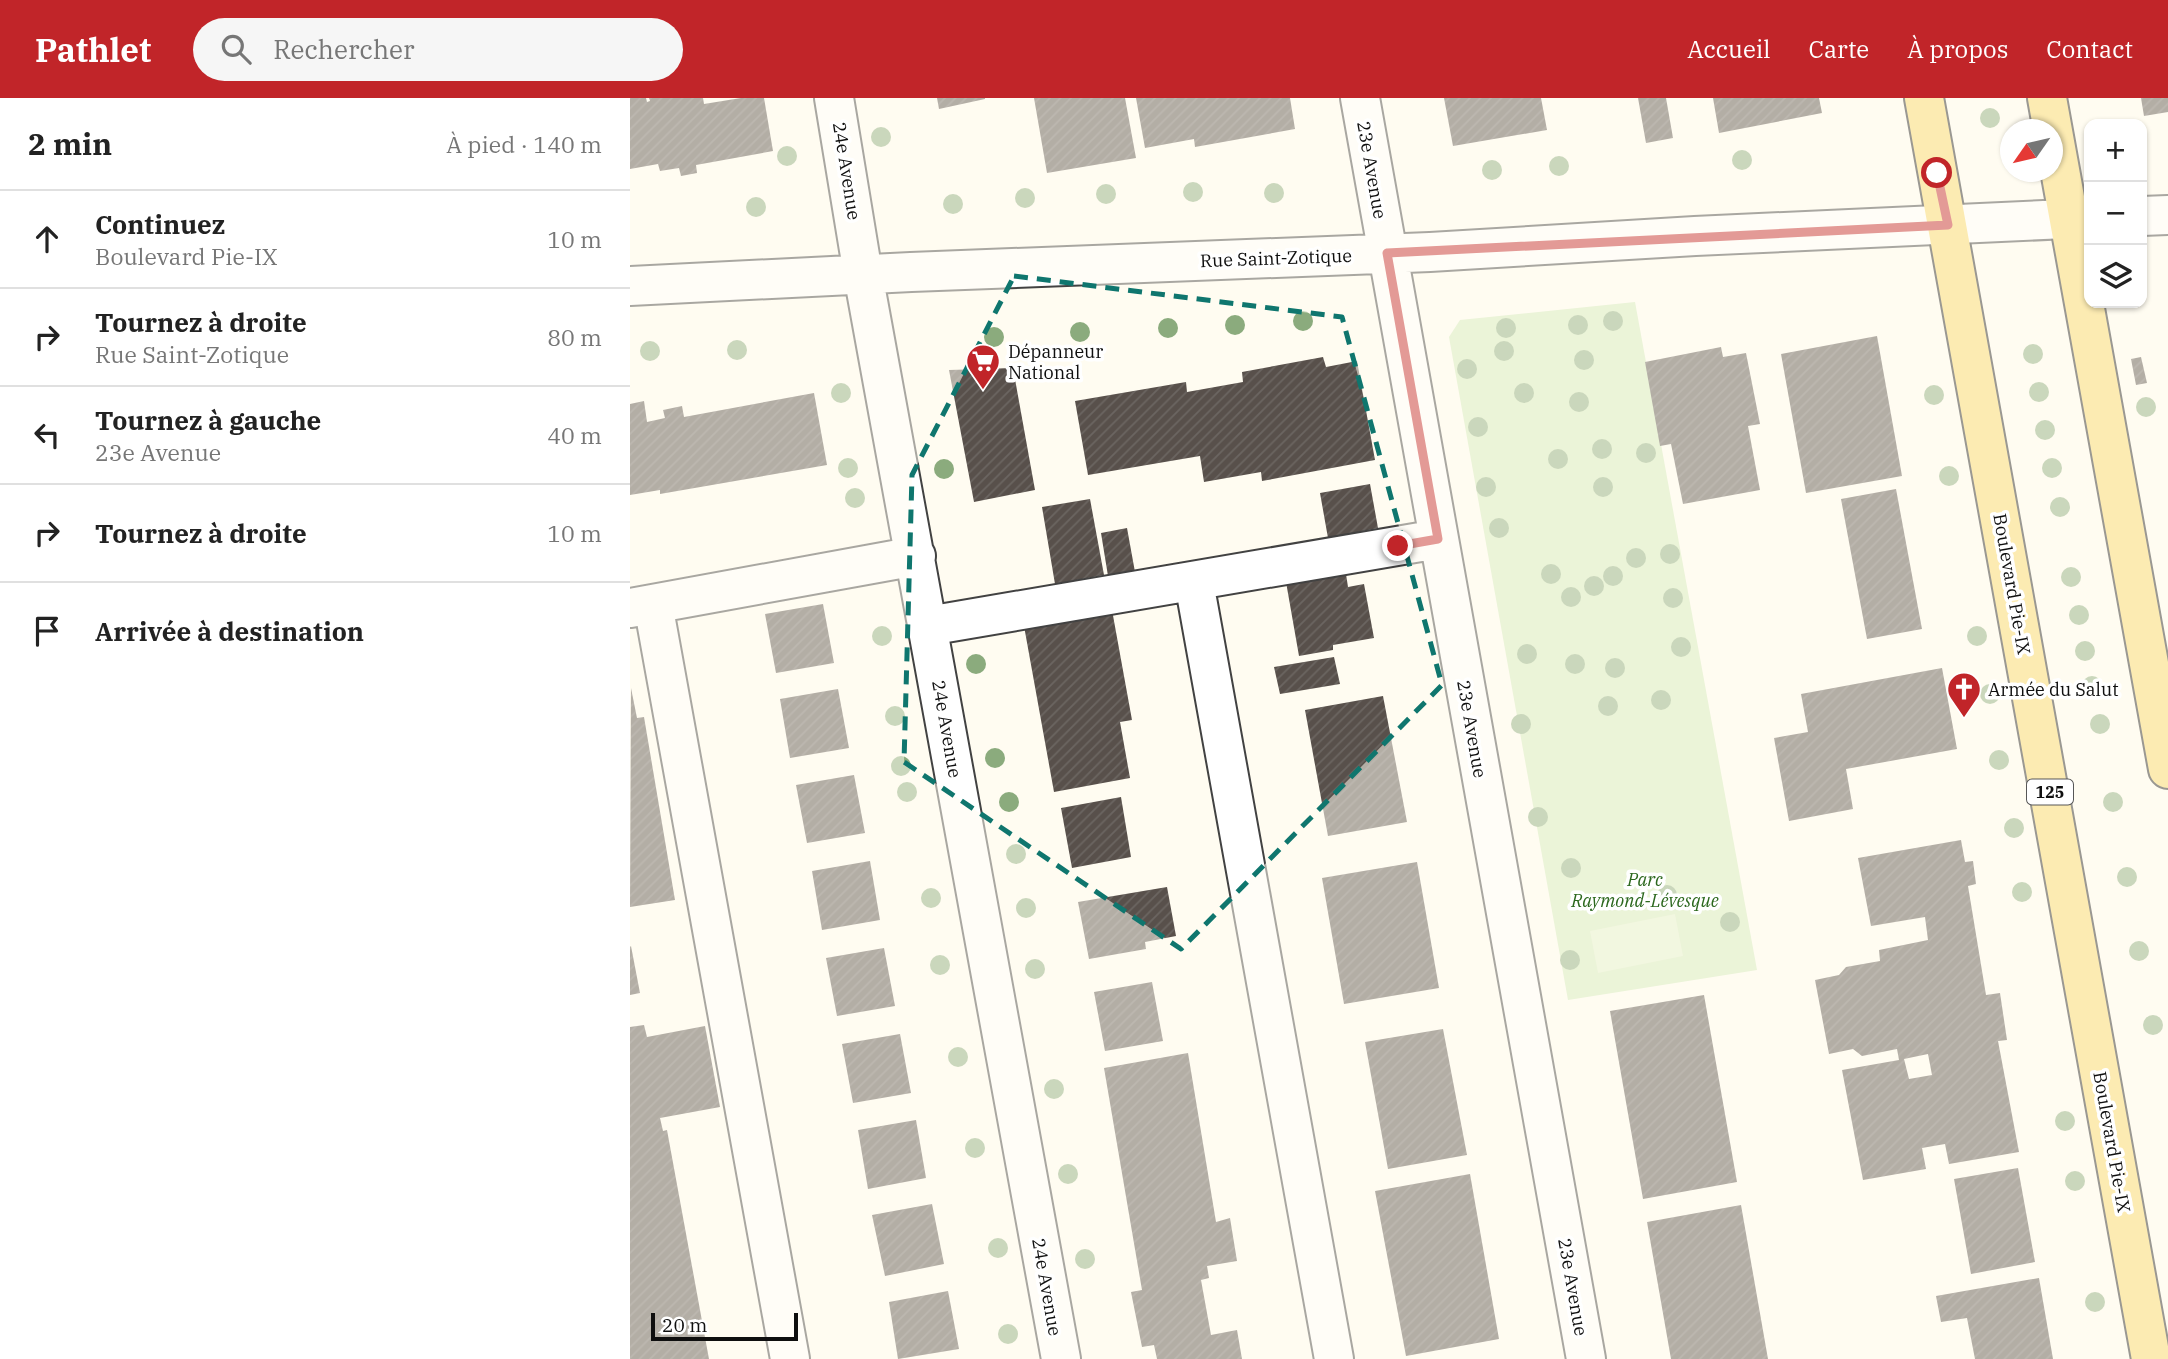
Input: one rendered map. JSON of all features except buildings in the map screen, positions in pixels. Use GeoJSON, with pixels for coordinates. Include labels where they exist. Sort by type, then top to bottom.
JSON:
{"type":"FeatureCollection","features":[{"type":"Feature","properties":{"kind":"main road","name":"Boulevard Pie-IX"},"geometry":{"type":"LineString","coordinates":[[1924,98],[2151,1359]]}},
{"type":"Feature","properties":{"kind":"main road"},"geometry":{"type":"LineString","coordinates":[[2048,98],[2080,219],[2168,769]]}},
{"type":"Feature","properties":{"kind":"street","name":"24e Avenue"},"geometry":{"type":"LineString","coordinates":[[834,98],[863,274],[1060,1359]]}},
{"type":"Feature","properties":{"kind":"street","name":"23e Avenue"},"geometry":{"type":"LineString","coordinates":[[1360,98],[1586,1359]]}},
{"type":"Feature","properties":{"kind":"street"},"geometry":{"type":"LineString","coordinates":[[2147,216],[2168,215]]}},
{"type":"Feature","properties":{"kind":"street","name":"Rue Saint-Zotique"},"geometry":{"type":"LineString","coordinates":[[630,286],[2080,219]]}},
{"type":"Feature","properties":{"kind":"street"},"geometry":{"type":"LineString","coordinates":[[928,626],[1438,539]]}},
{"type":"Feature","properties":{"kind":"street"},"geometry":{"type":"LineString","coordinates":[[790,1359],[642,606],[916,556]]}},
{"type":"Feature","properties":{"kind":"street"},"geometry":{"type":"LineString","coordinates":[[1194,582],[1334,1359]]}},
{"type":"Feature","properties":{"kind":"highlighted area"},"geometry":{"type":"Polygon","coordinates":[[[1014,276],[1342,317],[1442,685],[1181,949],[904,762],[912,475],[1014,276]]]}},
{"type":"Feature","properties":{"kind":"green space","name":"Parc Raymond-Lévesque"},"geometry":{"type":"Polygon","coordinates":[[[1635,302],[1757,970],[1568,1000],[1449,337],[1460,320],[1635,302]]]}},
{"type":"Feature","properties":{"kind":"green space"},"geometry":{"type":"Polygon","coordinates":[[[1675,914],[1683,956],[1598,973],[1590,931],[1675,914]]]}},
{"type":"Feature","properties":{"kind":"place","name":"Dépanneur National"},"geometry":{"type":"Point","coordinates":[983,391]}},
{"type":"Feature","properties":{"kind":"place","name":"Armée du Salut"},"geometry":{"type":"Point","coordinates":[1964,719]}},
{"type":"Feature","properties":{"kind":"route"},"geometry":{"type":"LineString","coordinates":[[1398,546],[1438,539],[1387,253],[1948,225],[1937,173]]}}]}
